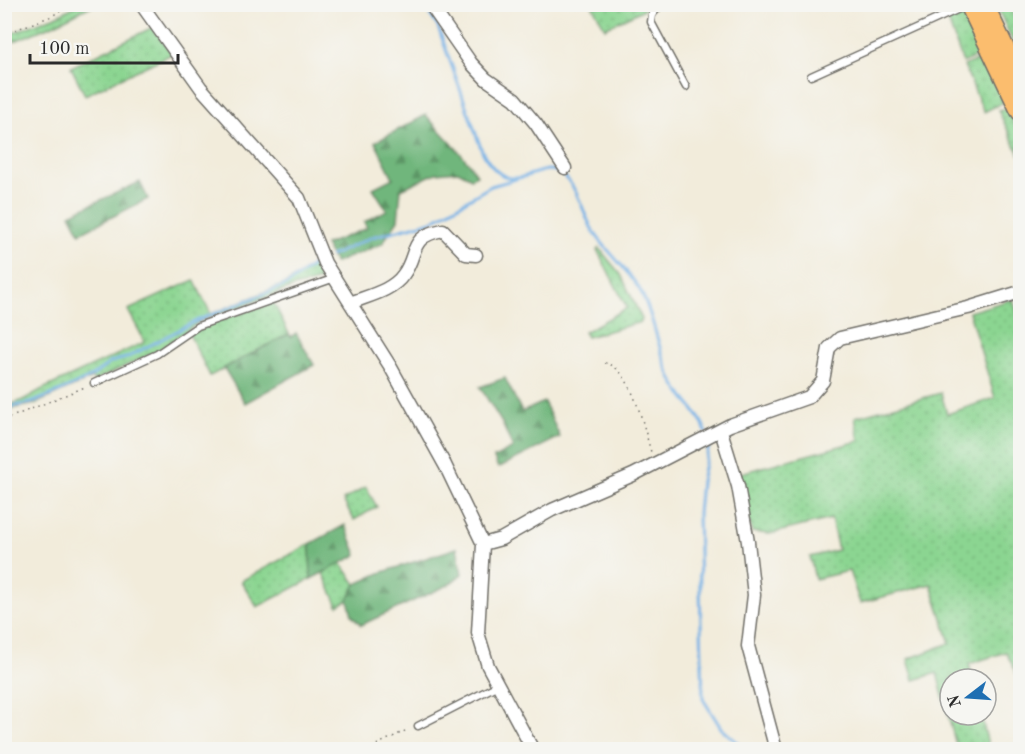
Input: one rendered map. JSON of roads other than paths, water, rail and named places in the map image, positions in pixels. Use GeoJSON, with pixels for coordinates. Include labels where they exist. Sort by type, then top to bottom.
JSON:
{"type":"FeatureCollection","features":[{"type":"Feature","properties":{"kind":"main road"},"geometry":{"type":"LineString","coordinates":[[969,4],[1020,111]]}},
{"type":"Feature","properties":{"kind":"main road"},"geometry":{"type":"LineString","coordinates":[[984,4],[1020,80]]}},
{"type":"Feature","properties":{"kind":"street"},"geometry":{"type":"LineString","coordinates":[[141,4],[201,88],[299,198],[325,263],[390,366],[445,465],[483,544],[478,633],[488,666],[533,750]]}},
{"type":"Feature","properties":{"kind":"street"},"geometry":{"type":"LineString","coordinates":[[430,4],[471,63],[486,79],[515,99],[536,124],[565,168]]}},
{"type":"Feature","properties":{"kind":"street"},"geometry":{"type":"LineString","coordinates":[[350,303],[389,287],[403,277],[412,252],[422,238],[433,231],[443,230],[466,254],[476,255]]}},
{"type":"Feature","properties":{"kind":"street"},"geometry":{"type":"LineString","coordinates":[[483,544],[501,539],[552,510],[655,465],[717,433],[814,394],[823,381],[829,348],[840,338],[952,312],[1020,292]]}},
{"type":"Feature","properties":{"kind":"street"},"geometry":{"type":"LineString","coordinates":[[717,433],[738,486],[754,595],[748,646],[776,750]]}},
{"type":"Feature","properties":{"kind":"lane"},"geometry":{"type":"LineString","coordinates":[[660,4],[652,15],[651,22],[686,87]]}},
{"type":"Feature","properties":{"kind":"lane"},"geometry":{"type":"LineString","coordinates":[[811,75],[969,4]]}},
{"type":"Feature","properties":{"kind":"lane"},"geometry":{"type":"LineString","coordinates":[[94,383],[149,358],[198,326],[334,278]]}},
{"type":"Feature","properties":{"kind":"lane"},"geometry":{"type":"LineString","coordinates":[[418,726],[498,685]]}},
{"type":"Feature","properties":{"kind":"waterway"},"geometry":{"type":"LineString","coordinates":[[431,16],[438,27],[482,151],[493,168],[505,176],[515,178],[546,170],[556,171],[566,178],[577,195],[596,235],[641,292],[672,379],[706,432]]}},
{"type":"Feature","properties":{"kind":"waterway"},"geometry":{"type":"LineString","coordinates":[[331,256],[372,237],[432,221],[491,186],[516,179]]}},
{"type":"Feature","properties":{"kind":"waterway"},"geometry":{"type":"LineString","coordinates":[[4,408],[31,403],[61,391],[92,376],[111,362],[126,358],[196,321],[288,284],[316,263]]}},
{"type":"Feature","properties":{"kind":"waterway"},"geometry":{"type":"LineString","coordinates":[[707,439],[709,446],[701,481],[698,514],[703,699],[721,728],[746,750]]}}]}
